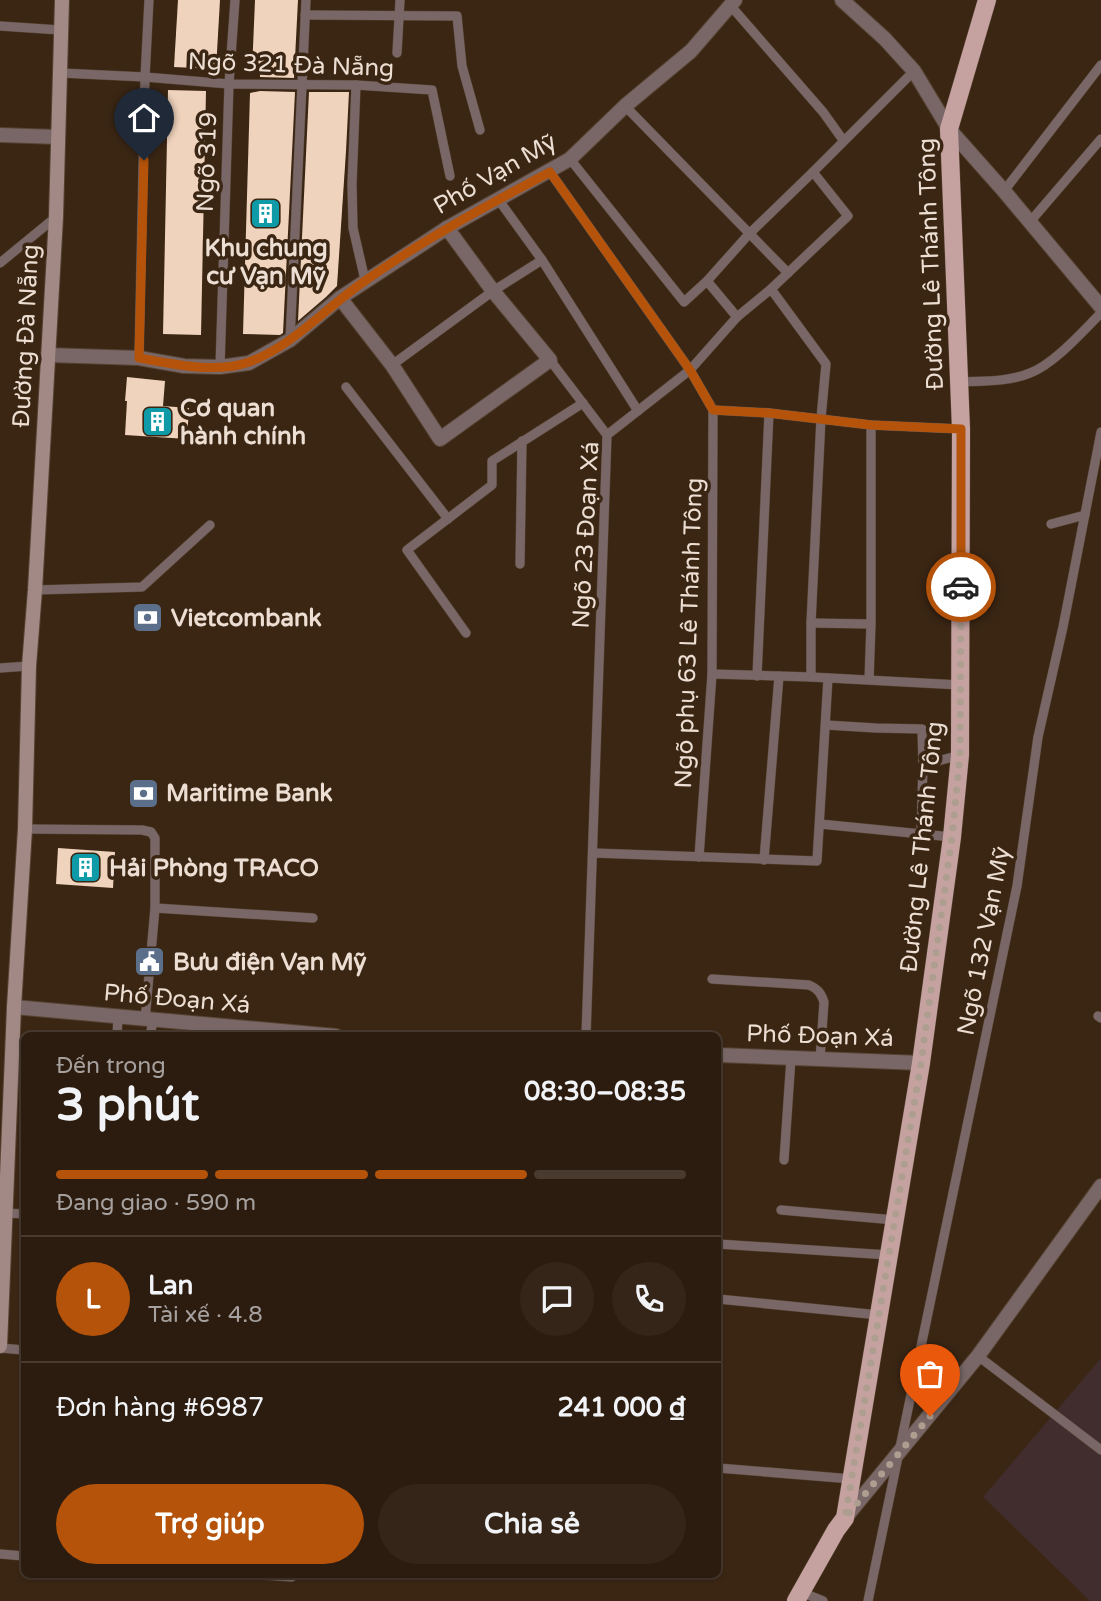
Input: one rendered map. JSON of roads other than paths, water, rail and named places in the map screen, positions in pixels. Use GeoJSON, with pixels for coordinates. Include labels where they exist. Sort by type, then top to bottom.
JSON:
{"type":"FeatureCollection","features":[{"type":"Feature","properties":{"kind":"main road","name":"Đường Đà Nẵng"},"geometry":{"type":"LineString","coordinates":[[0,1347],[6,1213],[7,1007],[26,829],[29,666],[56,217],[62,0]]}},
{"type":"Feature","properties":{"kind":"main road","name":"Đường Lê Thánh Tông"},"geometry":{"type":"LineString","coordinates":[[799,1597],[845,1518],[921,1063],[952,837],[960,755],[961,429],[948,129],[987,0]]}},
{"type":"Feature","properties":{"kind":"street"},"geometry":{"type":"LineString","coordinates":[[842,0],[885,39],[914,71],[948,129],[1101,307]]}},
{"type":"Feature","properties":{"kind":"street","name":"Phố Vạn Mỹ"},"geometry":{"type":"LineString","coordinates":[[48,355],[139,358],[184,366],[220,368],[249,363],[290,340],[365,280],[447,228],[570,159],[625,106],[691,51],[733,2]]}},
{"type":"Feature","properties":{"kind":"street"},"geometry":{"type":"LineString","coordinates":[[0,135],[58,137]]}},
{"type":"Feature","properties":{"kind":"street"},"geometry":{"type":"LineString","coordinates":[[340,298],[392,365],[440,439],[550,360],[493,291],[447,228]]}},
{"type":"Feature","properties":{"kind":"street","name":"Phố Đoạn Xá"},"geometry":{"type":"LineString","coordinates":[[7,1007],[263,1032]]}},
{"type":"Feature","properties":{"kind":"street","name":"Phố Đoạn Xá"},"geometry":{"type":"LineString","coordinates":[[721,1055],[921,1063]]}},
{"type":"Feature","properties":{"kind":"street"},"geometry":{"type":"LineString","coordinates":[[845,1518],[978,1356],[1101,1187]]}},
{"type":"Feature","properties":{"kind":"lane"},"geometry":{"type":"LineString","coordinates":[[139,358],[149,0]]}},
{"type":"Feature","properties":{"kind":"lane","name":"Ngõ 319"},"geometry":{"type":"LineString","coordinates":[[220,368],[229,84],[235,0]]}},
{"type":"Feature","properties":{"kind":"lane"},"geometry":{"type":"LineString","coordinates":[[290,340],[306,0]]}},
{"type":"Feature","properties":{"kind":"lane"},"geometry":{"type":"LineString","coordinates":[[397,53],[400,0]]}},
{"type":"Feature","properties":{"kind":"lane"},"geometry":{"type":"LineString","coordinates":[[733,2],[844,140]]}},
{"type":"Feature","properties":{"kind":"lane"},"geometry":{"type":"LineString","coordinates":[[305,15],[457,16],[462,66],[480,130]]}},
{"type":"Feature","properties":{"kind":"lane"},"geometry":{"type":"LineString","coordinates":[[0,26],[60,30]]}},
{"type":"Feature","properties":{"kind":"lane"},"geometry":{"type":"LineString","coordinates":[[1004,191],[1101,65]]}},
{"type":"Feature","properties":{"kind":"lane"},"geometry":{"type":"LineString","coordinates":[[570,159],[684,302],[914,71]]}},
{"type":"Feature","properties":{"kind":"lane","name":"Ngõ 321 Đà Nẵng"},"geometry":{"type":"LineString","coordinates":[[61,73],[229,84],[356,85],[432,90],[450,176]]}},
{"type":"Feature","properties":{"kind":"lane"},"geometry":{"type":"LineString","coordinates":[[356,85],[353,228],[365,280]]}},
{"type":"Feature","properties":{"kind":"lane"},"geometry":{"type":"LineString","coordinates":[[625,106],[788,273]]}},
{"type":"Feature","properties":{"kind":"lane"},"geometry":{"type":"LineString","coordinates":[[1029,223],[1101,139]]}},
{"type":"Feature","properties":{"kind":"lane"},"geometry":{"type":"LineString","coordinates":[[550,172],[690,370],[713,410],[769,413],[871,425],[961,429]]}},
{"type":"Feature","properties":{"kind":"lane","name":"Ngõ 23 Đoạn Xá"},"geometry":{"type":"LineString","coordinates":[[586,1032],[607,435],[690,370],[737,317],[771,289],[848,216],[813,173]]}},
{"type":"Feature","properties":{"kind":"lane"},"geometry":{"type":"LineString","coordinates":[[498,199],[542,260],[638,411]]}},
{"type":"Feature","properties":{"kind":"lane"},"geometry":{"type":"LineString","coordinates":[[0,263],[56,217]]}},
{"type":"Feature","properties":{"kind":"lane"},"geometry":{"type":"LineString","coordinates":[[392,365],[493,291],[542,260]]}},
{"type":"Feature","properties":{"kind":"lane"},"geometry":{"type":"LineString","coordinates":[[707,281],[737,317]]}},
{"type":"Feature","properties":{"kind":"lane"},"geometry":{"type":"LineString","coordinates":[[771,289],[826,364],[811,622],[811,677]]}},
{"type":"Feature","properties":{"kind":"lane"},"geometry":{"type":"LineString","coordinates":[[960,382],[1015,377],[1042,368],[1101,313]]}},
{"type":"Feature","properties":{"kind":"lane"},"geometry":{"type":"LineString","coordinates":[[550,360],[607,435]]}},
{"type":"Feature","properties":{"kind":"lane"},"geometry":{"type":"LineString","coordinates":[[346,387],[448,519]]}},
{"type":"Feature","properties":{"kind":"lane"},"geometry":{"type":"LineString","coordinates":[[466,634],[407,550],[492,485],[492,461],[583,402]]}},
{"type":"Feature","properties":{"kind":"lane","name":"Ngõ phụ 63 Lê Thánh Tông"},"geometry":{"type":"LineString","coordinates":[[699,858],[712,674],[713,410]]}},
{"type":"Feature","properties":{"kind":"lane"},"geometry":{"type":"LineString","coordinates":[[757,676],[769,413]]}},
{"type":"Feature","properties":{"kind":"lane"},"geometry":{"type":"LineString","coordinates":[[869,680],[871,425]]}},
{"type":"Feature","properties":{"kind":"lane","name":"Ngõ 132 Vạn Mỹ"},"geometry":{"type":"LineString","coordinates":[[868,1601],[1017,887],[1038,737],[1063,627],[1101,432]]}},
{"type":"Feature","properties":{"kind":"lane"},"geometry":{"type":"LineString","coordinates":[[520,564],[522,441]]}},
{"type":"Feature","properties":{"kind":"lane"},"geometry":{"type":"LineString","coordinates":[[1051,524],[1085,515]]}},
{"type":"Feature","properties":{"kind":"lane"},"geometry":{"type":"LineString","coordinates":[[35,590],[142,587],[210,525]]}},
{"type":"Feature","properties":{"kind":"lane"},"geometry":{"type":"LineString","coordinates":[[811,622],[871,624]]}},
{"type":"Feature","properties":{"kind":"lane"},"geometry":{"type":"LineString","coordinates":[[0,668],[29,666]]}},
{"type":"Feature","properties":{"kind":"lane"},"geometry":{"type":"LineString","coordinates":[[712,674],[960,685]]}},
{"type":"Feature","properties":{"kind":"lane"},"geometry":{"type":"LineString","coordinates":[[764,860],[779,676]]}},
{"type":"Feature","properties":{"kind":"lane"},"geometry":{"type":"LineString","coordinates":[[593,853],[817,861],[828,678]]}},
{"type":"Feature","properties":{"kind":"lane"},"geometry":{"type":"LineString","coordinates":[[826,725],[922,729],[921,834]]}},
{"type":"Feature","properties":{"kind":"lane"},"geometry":{"type":"LineString","coordinates":[[923,765],[960,755]]}},
{"type":"Feature","properties":{"kind":"lane"},"geometry":{"type":"LineString","coordinates":[[820,824],[952,837]]}},
{"type":"Feature","properties":{"kind":"lane"},"geometry":{"type":"LineString","coordinates":[[26,829],[142,830],[151,832],[155,838],[150,1032]]}},
{"type":"Feature","properties":{"kind":"lane"},"geometry":{"type":"LineString","coordinates":[[155,908],[313,918]]}},
{"type":"Feature","properties":{"kind":"lane"},"geometry":{"type":"LineString","coordinates":[[712,979],[809,985],[816,988],[824,1002],[820,1059]]}},
{"type":"Feature","properties":{"kind":"lane"},"geometry":{"type":"LineString","coordinates":[[117,1032],[118,1017]]}},
{"type":"Feature","properties":{"kind":"lane"},"geometry":{"type":"LineString","coordinates":[[784,1160],[791,1058]]}},
{"type":"Feature","properties":{"kind":"lane"},"geometry":{"type":"LineString","coordinates":[[781,1210],[895,1220]]}},
{"type":"Feature","properties":{"kind":"lane"},"geometry":{"type":"LineString","coordinates":[[6,1213],[21,1214]]}},
{"type":"Feature","properties":{"kind":"lane"},"geometry":{"type":"LineString","coordinates":[[721,1244],[889,1255]]}},
{"type":"Feature","properties":{"kind":"lane"},"geometry":{"type":"LineString","coordinates":[[721,1299],[879,1315]]}},
{"type":"Feature","properties":{"kind":"lane"},"geometry":{"type":"LineString","coordinates":[[0,1347],[21,1350]]}},
{"type":"Feature","properties":{"kind":"lane"},"geometry":{"type":"LineString","coordinates":[[978,1356],[1101,1450]]}},
{"type":"Feature","properties":{"kind":"lane"},"geometry":{"type":"LineString","coordinates":[[721,1468],[852,1479]]}},
{"type":"Feature","properties":{"kind":"lane"},"geometry":{"type":"LineString","coordinates":[[0,1554],[21,1556]]}},
{"type":"Feature","properties":{"kind":"lane"},"geometry":{"type":"LineString","coordinates":[[799,1597],[823,1601]]}},
{"type":"Feature","properties":{"kind":"place","name":"Khu chung cư Vạn Mỹ"},"geometry":{"type":"Point","coordinates":[266,214]}},
{"type":"Feature","properties":{"kind":"place","name":"Cơ quan hành chính"},"geometry":{"type":"Point","coordinates":[157,422]}},
{"type":"Feature","properties":{"kind":"place","name":"Vietcombank"},"geometry":{"type":"Point","coordinates":[148,618]}},
{"type":"Feature","properties":{"kind":"place","name":"Maritime Bank"},"geometry":{"type":"Point","coordinates":[143,793]}},
{"type":"Feature","properties":{"kind":"place","name":"Hải Phòng TRACO"},"geometry":{"type":"Point","coordinates":[86,868]}},
{"type":"Feature","properties":{"kind":"place","name":"Bưu điện Vạn Mỹ"},"geometry":{"type":"Point","coordinates":[150,962]}}]}
